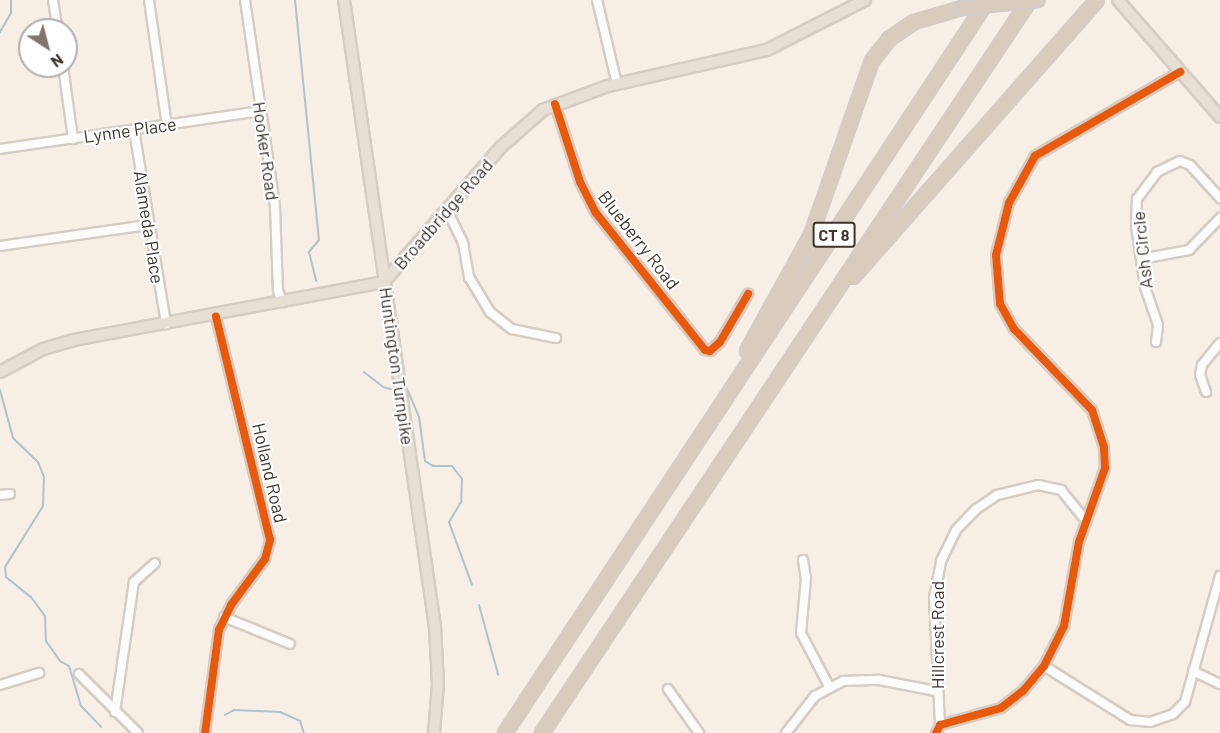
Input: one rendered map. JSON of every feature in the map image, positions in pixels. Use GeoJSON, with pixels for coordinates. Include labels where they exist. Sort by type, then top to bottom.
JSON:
{"type":"FeatureCollection","features":[{"type":"Feature","properties":{"kind":"highway","name":"CT 8"},"geometry":{"type":"LineString","coordinates":[[504,733],[988,0]]}},
{"type":"Feature","properties":{"kind":"highway","name":"CT 8"},"geometry":{"type":"LineString","coordinates":[[542,733],[1030,0]]}},
{"type":"Feature","properties":{"kind":"highway"},"geometry":{"type":"LineString","coordinates":[[677,469],[812,235],[873,61],[890,39],[914,22],[962,8],[1038,0]]}},
{"type":"Feature","properties":{"kind":"highway"},"geometry":{"type":"LineString","coordinates":[[762,401],[848,284],[1097,0]]}},
{"type":"Feature","properties":{"kind":"main road","name":"Huntington Turnpike"},"geometry":{"type":"LineString","coordinates":[[344,0],[436,635],[438,684],[434,733]]}},
{"type":"Feature","properties":{"kind":"main road","name":"Broadbridge Road"},"geometry":{"type":"LineString","coordinates":[[4,370],[55,345],[384,282],[516,132],[555,104],[617,84],[781,45],[865,0]]}},
{"type":"Feature","properties":{"kind":"main road"},"geometry":{"type":"LineString","coordinates":[[1118,0],[1220,117]]}},
{"type":"Feature","properties":{"kind":"street"},"geometry":{"type":"LineString","coordinates":[[53,0],[56,18]]}},
{"type":"Feature","properties":{"kind":"street"},"geometry":{"type":"LineString","coordinates":[[149,0],[167,126]]}},
{"type":"Feature","properties":{"kind":"street","name":"Hooker Road"},"geometry":{"type":"LineString","coordinates":[[245,0],[275,206],[278,290],[282,302]]}},
{"type":"Feature","properties":{"kind":"street"},"geometry":{"type":"LineString","coordinates":[[597,0],[617,84]]}},
{"type":"Feature","properties":{"kind":"street"},"geometry":{"type":"LineString","coordinates":[[938,729],[1001,708],[1023,691],[1044,666],[1064,626],[1086,521],[1105,468],[1098,424],[1083,399],[1030,346],[1005,314],[995,272],[998,242],[1018,181],[1035,156],[1180,72]]}},
{"type":"Feature","properties":{"kind":"street"},"geometry":{"type":"LineString","coordinates":[[65,78],[73,139]]}},
{"type":"Feature","properties":{"kind":"street","name":"Blueberry Road"},"geometry":{"type":"LineString","coordinates":[[555,104],[580,182],[596,213],[705,350],[710,351],[720,342],[748,294]]}},
{"type":"Feature","properties":{"kind":"street","name":"Lynne Place"},"geometry":{"type":"LineString","coordinates":[[0,149],[260,111]]}},
{"type":"Feature","properties":{"kind":"street","name":"Alameda Place"},"geometry":{"type":"LineString","coordinates":[[134,130],[166,324]]}},
{"type":"Feature","properties":{"kind":"street","name":"Ash Circle"},"geometry":{"type":"LineString","coordinates":[[1156,342],[1158,325],[1148,301],[1141,259],[1135,215],[1137,199],[1145,184],[1164,166],[1185,162],[1220,198]]}},
{"type":"Feature","properties":{"kind":"street"},"geometry":{"type":"LineString","coordinates":[[447,210],[463,243],[469,277],[490,312],[512,329],[556,338]]}},
{"type":"Feature","properties":{"kind":"street"},"geometry":{"type":"LineString","coordinates":[[1141,259],[1189,250],[1220,218]]}},
{"type":"Feature","properties":{"kind":"street"},"geometry":{"type":"LineString","coordinates":[[0,246],[148,225]]}},
{"type":"Feature","properties":{"kind":"street","name":"Holland Road"},"geometry":{"type":"LineString","coordinates":[[205,733],[217,640],[224,617],[265,559],[270,540],[216,316]]}},
{"type":"Feature","properties":{"kind":"street"},"geometry":{"type":"LineString","coordinates":[[1206,392],[1200,375],[1202,365],[1220,344]]}},
{"type":"Feature","properties":{"kind":"street","name":"Hillcrest Road"},"geometry":{"type":"LineString","coordinates":[[938,729],[936,582],[946,544],[975,510],[998,495],[1038,485],[1061,490],[1086,521]]}},
{"type":"Feature","properties":{"kind":"street"},"geometry":{"type":"LineString","coordinates":[[802,560],[806,578],[801,633],[829,686]]}},
{"type":"Feature","properties":{"kind":"street"},"geometry":{"type":"LineString","coordinates":[[115,712],[134,582],[155,563]]}},
{"type":"Feature","properties":{"kind":"street"},"geometry":{"type":"LineString","coordinates":[[1044,666],[1122,716],[1141,722],[1162,719],[1180,707],[1193,672],[1220,576]]}},
{"type":"Feature","properties":{"kind":"street"},"geometry":{"type":"LineString","coordinates":[[224,617],[290,644]]}},
{"type":"Feature","properties":{"kind":"street"},"geometry":{"type":"LineString","coordinates":[[1193,672],[1220,684]]}},
{"type":"Feature","properties":{"kind":"street"},"geometry":{"type":"LineString","coordinates":[[0,685],[39,673]]}},
{"type":"Feature","properties":{"kind":"street"},"geometry":{"type":"LineString","coordinates":[[79,674],[138,733]]}},
{"type":"Feature","properties":{"kind":"street"},"geometry":{"type":"LineString","coordinates":[[786,733],[801,711],[829,686],[861,679],[936,691]]}},
{"type":"Feature","properties":{"kind":"street"},"geometry":{"type":"LineString","coordinates":[[668,689],[699,733]]}},
{"type":"Feature","properties":{"kind":"waterway"},"geometry":{"type":"LineString","coordinates":[[0,32],[11,13],[11,0]]}},
{"type":"Feature","properties":{"kind":"waterway"},"geometry":{"type":"LineString","coordinates":[[295,0],[319,240],[309,252],[316,281]]}},
{"type":"Feature","properties":{"kind":"waterway"},"geometry":{"type":"LineString","coordinates":[[364,372],[383,387],[394,390]]}},
{"type":"Feature","properties":{"kind":"waterway"},"geometry":{"type":"LineString","coordinates":[[0,390],[13,438],[38,462],[44,477],[43,506],[5,567],[6,577],[31,597],[45,616],[46,641],[60,661],[69,666],[81,706],[101,727]]}},
{"type":"Feature","properties":{"kind":"waterway"},"geometry":{"type":"LineString","coordinates":[[408,391],[419,417],[425,461],[433,466],[452,466],[462,479],[461,502],[449,522],[472,585]]}},
{"type":"Feature","properties":{"kind":"waterway"},"geometry":{"type":"LineString","coordinates":[[479,605],[498,674]]}},
{"type":"Feature","properties":{"kind":"waterway"},"geometry":{"type":"LineString","coordinates":[[225,715],[234,710],[280,712],[300,721],[304,733]]}},
{"type":"Feature","properties":{"kind":"cycle path"},"geometry":{"type":"LineString","coordinates":[[936,733],[940,725],[1001,708],[1023,691],[1044,666],[1064,626],[1079,542],[1105,468],[1104,447],[1092,410],[1014,329],[1000,304],[996,255],[1009,203],[1035,156],[1180,72]]}},
{"type":"Feature","properties":{"kind":"cycle path"},"geometry":{"type":"LineString","coordinates":[[555,104],[580,182],[596,213],[705,350],[710,351],[720,342],[748,294]]}},
{"type":"Feature","properties":{"kind":"cycle path"},"geometry":{"type":"LineString","coordinates":[[205,733],[219,630],[231,605],[265,559],[270,540],[216,316]]}}]}
